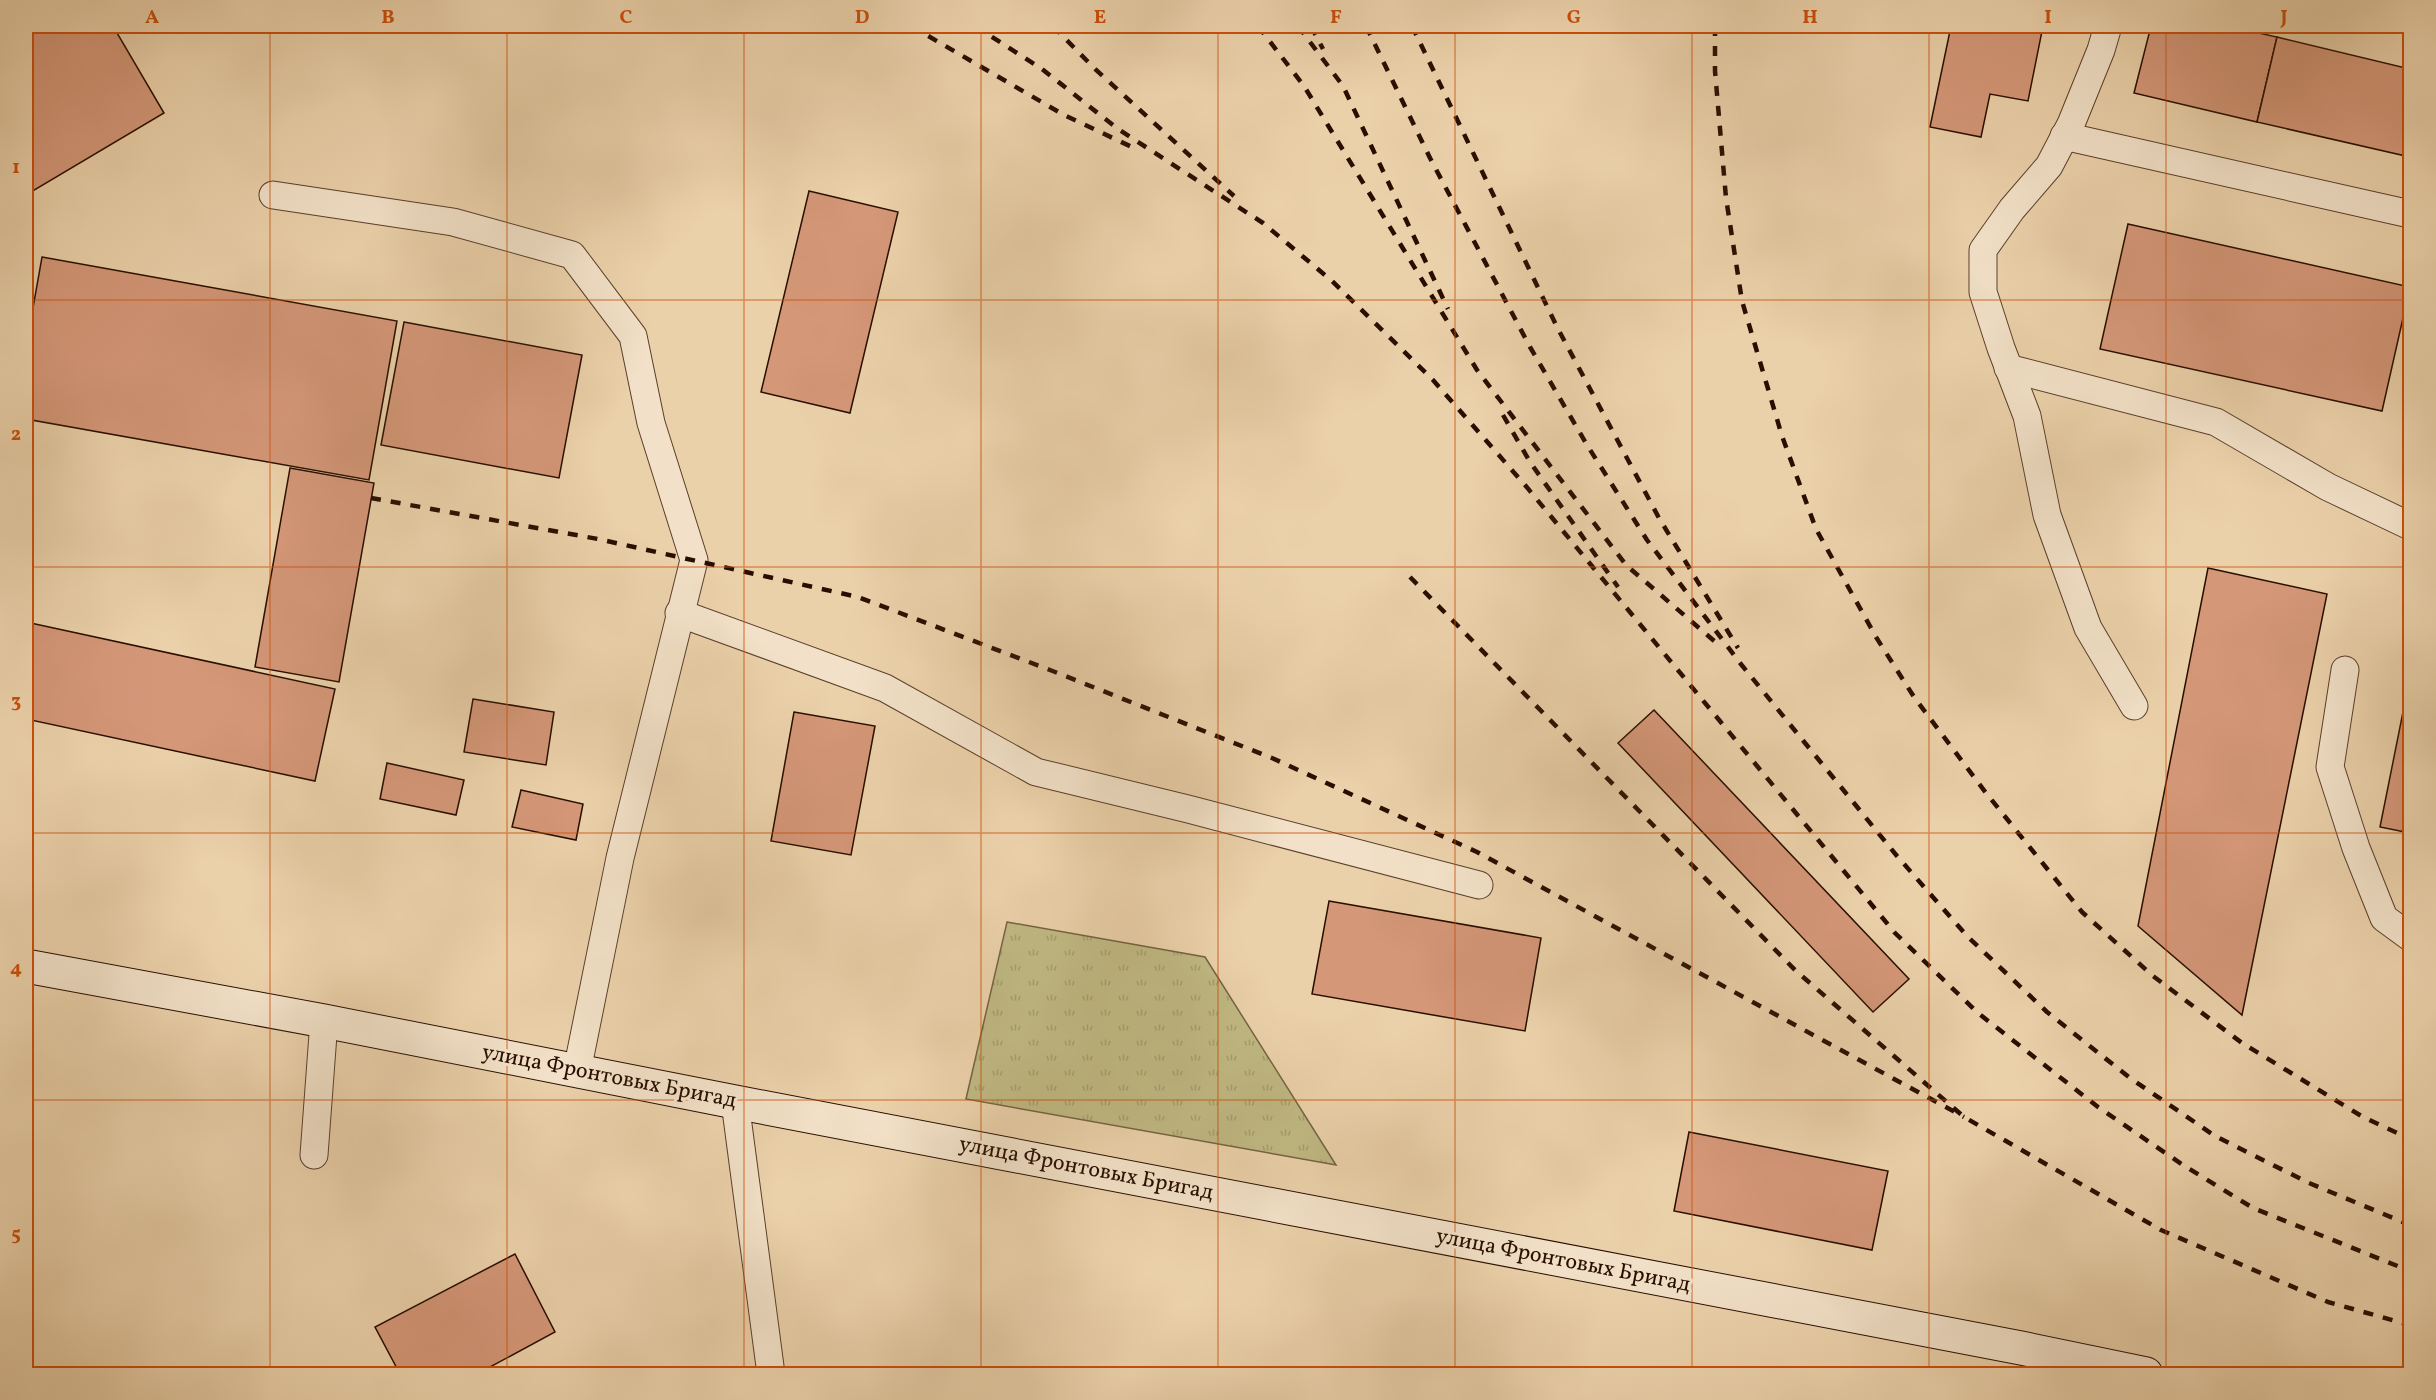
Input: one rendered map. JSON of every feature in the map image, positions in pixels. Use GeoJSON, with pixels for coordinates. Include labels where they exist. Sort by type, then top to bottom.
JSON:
{"type":"FeatureCollection","features":[{"type":"Feature","properties":{"kind":"main road","name":"улица Фронтовых Бригад"},"geometry":{"type":"LineString","coordinates":[[26,966],[324,1021],[2146,1374]]}},
{"type":"Feature","properties":{"kind":"lane"},"geometry":{"type":"LineString","coordinates":[[2108,26],[2101,50],[2049,166],[2012,209],[1983,250],[1983,292],[2008,368],[2027,416],[2047,515],[2088,628],[2134,706]]}},
{"type":"Feature","properties":{"kind":"lane"},"geometry":{"type":"LineString","coordinates":[[2064,136],[2410,214]]}},
{"type":"Feature","properties":{"kind":"lane"},"geometry":{"type":"LineString","coordinates":[[273,195],[453,222],[572,255],[633,336],[651,423],[694,560],[620,858],[577,1071]]}},
{"type":"Feature","properties":{"kind":"lane"},"geometry":{"type":"LineString","coordinates":[[2008,368],[2216,422],[2328,487],[2410,526]]}},
{"type":"Feature","properties":{"kind":"lane"},"geometry":{"type":"LineString","coordinates":[[679,613],[885,688],[1036,772],[1479,885]]}},
{"type":"Feature","properties":{"kind":"lane"},"geometry":{"type":"LineString","coordinates":[[2345,670],[2330,767],[2356,848],[2384,918],[2410,938]]}},
{"type":"Feature","properties":{"kind":"lane"},"geometry":{"type":"LineString","coordinates":[[314,1155],[324,1021]]}},
{"type":"Feature","properties":{"kind":"lane"},"geometry":{"type":"LineString","coordinates":[[735,1102],[771,1374]]}},
{"type":"Feature","properties":{"kind":"green space"},"geometry":{"type":"Polygon","coordinates":[[[1007,922],[1205,957],[1336,1165],[966,1099],[1007,922]]]}},
{"type":"Feature","properties":{"kind":"building"},"geometry":{"type":"Polygon","coordinates":[[[26,26],[113,26],[164,113],[26,195],[26,26]]]}},
{"type":"Feature","properties":{"kind":"building"},"geometry":{"type":"Polygon","coordinates":[[[1951,26],[2043,26],[2028,101],[1990,94],[1981,137],[1930,127],[1951,26]]]}},
{"type":"Feature","properties":{"kind":"building"},"geometry":{"type":"Polygon","coordinates":[[[2151,26],[2227,26],[2277,37],[2257,122],[2134,93],[2151,26]]]}},
{"type":"Feature","properties":{"kind":"building"},"geometry":{"type":"Polygon","coordinates":[[[2277,37],[2410,69],[2410,157],[2257,122],[2277,37]]]}},
{"type":"Feature","properties":{"kind":"building"},"geometry":{"type":"Polygon","coordinates":[[[809,191],[898,212],[850,413],[761,392],[809,191]]]}},
{"type":"Feature","properties":{"kind":"building"},"geometry":{"type":"Polygon","coordinates":[[[2128,224],[2410,287],[2382,411],[2100,349],[2128,224]]]}},
{"type":"Feature","properties":{"kind":"building"},"geometry":{"type":"Polygon","coordinates":[[[42,257],[397,321],[369,480],[26,419],[26,347],[42,257]]]}},
{"type":"Feature","properties":{"kind":"building"},"geometry":{"type":"Polygon","coordinates":[[[404,322],[582,355],[559,478],[381,445],[404,322]]]}},
{"type":"Feature","properties":{"kind":"building"},"geometry":{"type":"Polygon","coordinates":[[[290,468],[374,483],[339,682],[255,667],[290,468]]]}},
{"type":"Feature","properties":{"kind":"building"},"geometry":{"type":"Polygon","coordinates":[[[2208,568],[2327,594],[2242,1015],[2138,926],[2208,568]]]}},
{"type":"Feature","properties":{"kind":"building"},"geometry":{"type":"Polygon","coordinates":[[[26,622],[335,689],[315,781],[26,719],[26,622]]]}},
{"type":"Feature","properties":{"kind":"building"},"geometry":{"type":"Polygon","coordinates":[[[2410,677],[2410,833],[2380,827],[2410,677]]]}},
{"type":"Feature","properties":{"kind":"building"},"geometry":{"type":"Polygon","coordinates":[[[473,699],[554,712],[546,765],[464,752],[473,699]]]}},
{"type":"Feature","properties":{"kind":"building"},"geometry":{"type":"Polygon","coordinates":[[[1654,710],[1909,979],[1873,1012],[1618,743],[1654,710]]]}},
{"type":"Feature","properties":{"kind":"building"},"geometry":{"type":"Polygon","coordinates":[[[794,712],[875,726],[851,855],[771,841],[794,712]]]}},
{"type":"Feature","properties":{"kind":"building"},"geometry":{"type":"Polygon","coordinates":[[[387,763],[464,780],[456,815],[380,799],[387,763]]]}},
{"type":"Feature","properties":{"kind":"building"},"geometry":{"type":"Polygon","coordinates":[[[521,790],[583,804],[576,840],[512,827],[521,790]]]}},
{"type":"Feature","properties":{"kind":"building"},"geometry":{"type":"Polygon","coordinates":[[[1329,901],[1541,938],[1525,1031],[1312,994],[1329,901]]]}},
{"type":"Feature","properties":{"kind":"building"},"geometry":{"type":"Polygon","coordinates":[[[1689,1132],[1888,1171],[1872,1250],[1674,1211],[1689,1132]]]}},
{"type":"Feature","properties":{"kind":"building"},"geometry":{"type":"Polygon","coordinates":[[[515,1254],[555,1332],[477,1374],[400,1374],[375,1327],[515,1254]]]}},
{"type":"Feature","properties":{"kind":"railway"},"geometry":{"type":"LineString","coordinates":[[911,26],[1064,115],[1134,148]]}},
{"type":"Feature","properties":{"kind":"railway"},"geometry":{"type":"LineString","coordinates":[[975,26],[1042,69],[1118,129],[1263,223],[1332,281],[1433,380],[1525,485],[1895,933],[1978,1013],[2098,1107],[2183,1165],[2253,1208],[2410,1271]]}},
{"type":"Feature","properties":{"kind":"railway"},"geometry":{"type":"LineString","coordinates":[[1053,26],[1094,68],[1234,196]]}},
{"type":"Feature","properties":{"kind":"railway"},"geometry":{"type":"LineString","coordinates":[[1258,26],[1304,86],[1477,370],[1626,565],[1720,646]]}},
{"type":"Feature","properties":{"kind":"railway"},"geometry":{"type":"LineString","coordinates":[[1298,26],[1343,86],[1448,309]]}},
{"type":"Feature","properties":{"kind":"railway"},"geometry":{"type":"LineString","coordinates":[[1311,26],[1323,49]]}},
{"type":"Feature","properties":{"kind":"railway"},"geometry":{"type":"LineString","coordinates":[[1366,26],[1430,158],[1530,347],[1587,445],[1647,540],[1740,663],[1897,856],[1967,936],[2047,1012],[2130,1078],[2215,1136],[2309,1183],[2410,1225]]}},
{"type":"Feature","properties":{"kind":"railway"},"geometry":{"type":"LineString","coordinates":[[1412,26],[1557,327],[1659,518],[1738,648]]}},
{"type":"Feature","properties":{"kind":"railway"},"geometry":{"type":"LineString","coordinates":[[1715,26],[1715,71],[1726,198],[1742,301],[1782,436],[1816,529],[1876,637],[1914,697],[1986,793],[2082,912],[2153,976],[2242,1043],[2363,1117],[2410,1139]]}},
{"type":"Feature","properties":{"kind":"railway"},"geometry":{"type":"LineString","coordinates":[[1503,415],[1530,462],[1618,587]]}},
{"type":"Feature","properties":{"kind":"railway"},"geometry":{"type":"LineString","coordinates":[[371,498],[598,539],[858,597],[1050,670],[1272,758],[1477,852],[1964,1117]]}},
{"type":"Feature","properties":{"kind":"railway"},"geometry":{"type":"LineString","coordinates":[[1410,577],[1795,970],[1964,1117],[2161,1230],[2328,1302],[2410,1325]]}}]}
